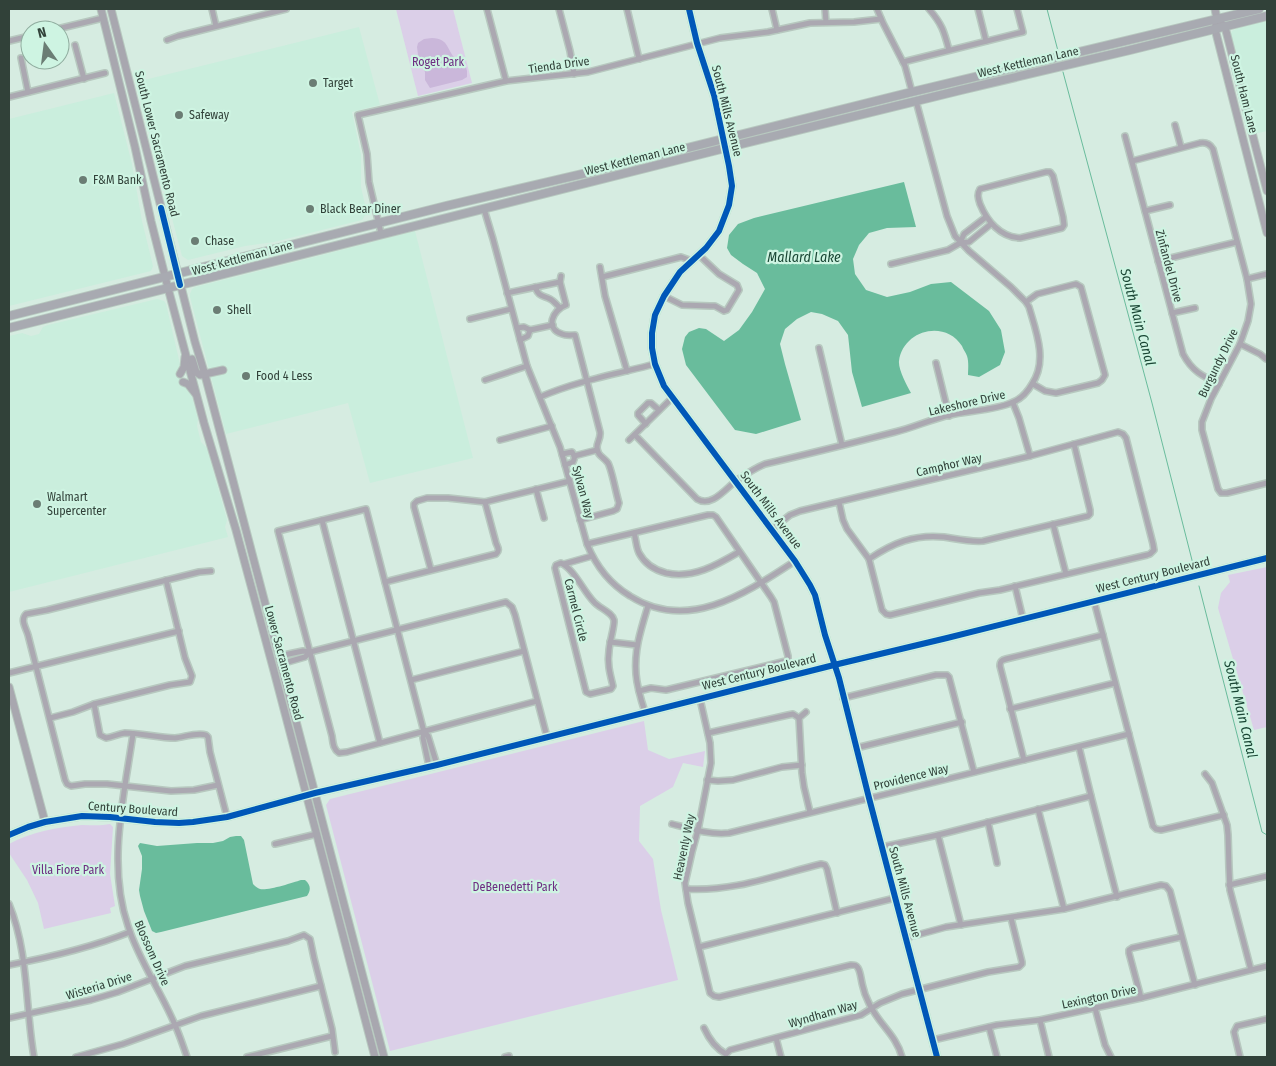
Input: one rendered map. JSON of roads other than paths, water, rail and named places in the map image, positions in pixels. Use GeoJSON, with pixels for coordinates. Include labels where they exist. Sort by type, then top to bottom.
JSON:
{"type":"FeatureCollection","features":[{"type":"Feature","properties":{"kind":"main road","name":"South Lower Sacramento Road"},"geometry":{"type":"LineString","coordinates":[[101,9],[136,148],[151,221],[165,276]]}},
{"type":"Feature","properties":{"kind":"main road","name":"South Lower Sacramento Road"},"geometry":{"type":"LineString","coordinates":[[111,9],[180,285]]}},
{"type":"Feature","properties":{"kind":"main road","name":"South Mills Avenue"},"geometry":{"type":"LineString","coordinates":[[689,9],[697,43],[714,95],[732,180],[729,205],[719,230],[706,248],[680,272],[664,296],[655,315],[652,333],[655,364],[664,386],[795,561],[815,595],[839,678],[938,1057]]}},
{"type":"Feature","properties":{"kind":"main road","name":"South Ham Lane"},"geometry":{"type":"LineString","coordinates":[[1215,9],[1217,19],[1215,29],[1265,216],[1267,234]]}},
{"type":"Feature","properties":{"kind":"main road","name":"West Kettleman Lane"},"geometry":{"type":"LineString","coordinates":[[9,316],[378,223],[1259,9]]}},
{"type":"Feature","properties":{"kind":"main road","name":"West Kettleman Lane"},"geometry":{"type":"LineString","coordinates":[[9,328],[858,115],[1267,16]]}},
{"type":"Feature","properties":{"kind":"main road"},"geometry":{"type":"LineString","coordinates":[[104,18],[109,19],[113,32],[118,38]]}},
{"type":"Feature","properties":{"kind":"main road","name":"South Ham Lane"},"geometry":{"type":"LineString","coordinates":[[1217,19],[1224,27],[1263,161],[1267,191]]}},
{"type":"Feature","properties":{"kind":"main road"},"geometry":{"type":"LineString","coordinates":[[916,101],[920,95],[961,85],[968,79]]}},
{"type":"Feature","properties":{"kind":"main road"},"geometry":{"type":"LineString","coordinates":[[858,115],[865,109],[910,97],[912,92]]}},
{"type":"Feature","properties":{"kind":"main road","name":"Lower Sacramento Road"},"geometry":{"type":"LineString","coordinates":[[165,276],[198,400],[202,433],[252,591],[375,1057]]}},
{"type":"Feature","properties":{"kind":"main road","name":"Lower Sacramento Road"},"geometry":{"type":"LineString","coordinates":[[180,285],[384,1057]]}},
{"type":"Feature","properties":{"kind":"main road"},"geometry":{"type":"LineString","coordinates":[[183,344],[189,351],[196,372],[200,375],[222,370]]}},
{"type":"Feature","properties":{"kind":"main road"},"geometry":{"type":"LineString","coordinates":[[180,374],[184,367],[185,359],[183,344]]}},
{"type":"Feature","properties":{"kind":"main road"},"geometry":{"type":"LineString","coordinates":[[183,382],[188,384],[198,400]]}},
{"type":"Feature","properties":{"kind":"main road","name":"West Century Boulevard"},"geometry":{"type":"LineString","coordinates":[[315,793],[1267,558]]}},
{"type":"Feature","properties":{"kind":"main road"},"geometry":{"type":"LineString","coordinates":[[9,687],[45,822]]}},
{"type":"Feature","properties":{"kind":"main road","name":"Century Boulevard"},"geometry":{"type":"LineString","coordinates":[[9,835],[45,822],[82,816],[164,823],[194,822],[227,816],[315,793]]}},
{"type":"Feature","properties":{"kind":"street"},"geometry":{"type":"LineString","coordinates":[[212,9],[216,26]]}},
{"type":"Feature","properties":{"kind":"street"},"geometry":{"type":"LineString","coordinates":[[167,40],[286,9]]}},
{"type":"Feature","properties":{"kind":"street"},"geometry":{"type":"LineString","coordinates":[[487,9],[506,81]]}},
{"type":"Feature","properties":{"kind":"street"},"geometry":{"type":"LineString","coordinates":[[559,9],[574,74]]}},
{"type":"Feature","properties":{"kind":"street"},"geometry":{"type":"LineString","coordinates":[[626,9],[639,58]]}},
{"type":"Feature","properties":{"kind":"street"},"geometry":{"type":"LineString","coordinates":[[772,9],[777,30]]}},
{"type":"Feature","properties":{"kind":"street"},"geometry":{"type":"LineString","coordinates":[[825,9],[826,22]]}},
{"type":"Feature","properties":{"kind":"street"},"geometry":{"type":"LineString","coordinates":[[877,9],[903,62],[912,92]]}},
{"type":"Feature","properties":{"kind":"street"},"geometry":{"type":"LineString","coordinates":[[929,9],[941,23],[949,50]]}},
{"type":"Feature","properties":{"kind":"street"},"geometry":{"type":"LineString","coordinates":[[978,9],[986,42]]}},
{"type":"Feature","properties":{"kind":"street"},"geometry":{"type":"LineString","coordinates":[[903,62],[1023,32],[1017,9]]}},
{"type":"Feature","properties":{"kind":"street"},"geometry":{"type":"LineString","coordinates":[[70,26],[104,18]]}},
{"type":"Feature","properties":{"kind":"street","name":"Tienda Drive"},"geometry":{"type":"LineString","coordinates":[[381,234],[369,182],[367,154],[358,116],[506,81],[574,74],[726,37],[777,30],[805,23],[854,22],[881,19]]}},
{"type":"Feature","properties":{"kind":"street"},"geometry":{"type":"LineString","coordinates":[[75,45],[84,78]]}},
{"type":"Feature","properties":{"kind":"street"},"geometry":{"type":"LineString","coordinates":[[23,70],[28,92]]}},
{"type":"Feature","properties":{"kind":"street"},"geometry":{"type":"LineString","coordinates":[[9,96],[105,73]]}},
{"type":"Feature","properties":{"kind":"street","name":"Lakeshore Drive"},"geometry":{"type":"LineString","coordinates":[[635,435],[700,500],[706,501],[721,495],[753,469],[765,464],[916,427],[949,416],[1004,406],[1022,396],[1033,384],[1041,358],[1033,319],[1026,302],[955,236],[950,226],[916,101]]}},
{"type":"Feature","properties":{"kind":"street"},"geometry":{"type":"LineString","coordinates":[[1132,161],[1181,147],[1175,125]]}},
{"type":"Feature","properties":{"kind":"street","name":"Zinfandel Drive"},"geometry":{"type":"LineString","coordinates":[[1125,136],[1183,354],[1187,362],[1199,374],[1219,384]]}},
{"type":"Feature","properties":{"kind":"street","name":"Burgundy Drive"},"geometry":{"type":"LineString","coordinates":[[1181,147],[1207,143],[1214,152],[1247,279],[1251,304],[1251,313],[1240,344],[1211,399],[1202,422],[1202,430],[1218,490],[1227,493],[1267,484]]}},
{"type":"Feature","properties":{"kind":"street"},"geometry":{"type":"LineString","coordinates":[[1046,172],[1052,174],[1063,217],[1064,225],[1062,228],[1014,238],[991,224],[979,200],[978,193],[980,188],[1046,172]]}},
{"type":"Feature","properties":{"kind":"street"},"geometry":{"type":"LineString","coordinates":[[1144,211],[1170,204]]}},
{"type":"Feature","properties":{"kind":"street","name":"Sylvan Way"},"geometry":{"type":"LineString","coordinates":[[484,209],[527,366],[562,454],[587,544],[592,556],[612,582],[622,591],[648,606],[678,611],[700,610],[730,599],[795,561]]}},
{"type":"Feature","properties":{"kind":"street"},"geometry":{"type":"LineString","coordinates":[[891,264],[948,250],[960,242],[964,234],[986,217]]}},
{"type":"Feature","properties":{"kind":"street"},"geometry":{"type":"LineString","coordinates":[[960,242],[969,242],[991,224]]}},
{"type":"Feature","properties":{"kind":"street"},"geometry":{"type":"LineString","coordinates":[[1158,261],[1237,242]]}},
{"type":"Feature","properties":{"kind":"street"},"geometry":{"type":"LineString","coordinates":[[664,296],[682,305],[715,306],[724,311],[727,310],[739,287],[719,274],[699,255]]}},
{"type":"Feature","properties":{"kind":"street"},"geometry":{"type":"LineString","coordinates":[[602,277],[681,257],[692,261]]}},
{"type":"Feature","properties":{"kind":"street"},"geometry":{"type":"LineString","coordinates":[[600,267],[605,296],[627,371]]}},
{"type":"Feature","properties":{"kind":"street"},"geometry":{"type":"LineString","coordinates":[[1247,279],[1267,274]]}},
{"type":"Feature","properties":{"kind":"street"},"geometry":{"type":"LineString","coordinates":[[507,293],[560,279],[566,305],[556,311],[553,325],[555,330],[561,334],[575,335],[601,436],[597,444],[597,450],[609,465],[619,503],[618,507],[613,511],[580,520]]}},
{"type":"Feature","properties":{"kind":"street"},"geometry":{"type":"LineString","coordinates":[[1026,302],[1037,294],[1076,284],[1081,287],[1105,375],[1098,382],[1056,393],[1045,391],[1033,384]]}},
{"type":"Feature","properties":{"kind":"street"},"geometry":{"type":"LineString","coordinates":[[535,287],[540,296],[550,299],[560,308]]}},
{"type":"Feature","properties":{"kind":"street"},"geometry":{"type":"LineString","coordinates":[[1172,313],[1196,308]]}},
{"type":"Feature","properties":{"kind":"street"},"geometry":{"type":"LineString","coordinates":[[470,319],[511,309]]}},
{"type":"Feature","properties":{"kind":"street"},"geometry":{"type":"LineString","coordinates":[[516,328],[524,327],[530,330],[553,325]]}},
{"type":"Feature","properties":{"kind":"street"},"geometry":{"type":"LineString","coordinates":[[520,340],[528,336],[530,330]]}},
{"type":"Feature","properties":{"kind":"street"},"geometry":{"type":"LineString","coordinates":[[1240,344],[1266,359]]}},
{"type":"Feature","properties":{"kind":"street"},"geometry":{"type":"LineString","coordinates":[[819,348],[842,445]]}},
{"type":"Feature","properties":{"kind":"street"},"geometry":{"type":"LineString","coordinates":[[936,363],[949,416]]}},
{"type":"Feature","properties":{"kind":"street"},"geometry":{"type":"LineString","coordinates":[[540,396],[556,389],[655,364]]}},
{"type":"Feature","properties":{"kind":"street"},"geometry":{"type":"LineString","coordinates":[[485,380],[527,366]]}},
{"type":"Feature","properties":{"kind":"street"},"geometry":{"type":"LineString","coordinates":[[629,440],[673,397]]}},
{"type":"Feature","properties":{"kind":"street"},"geometry":{"type":"LineString","coordinates":[[1013,402],[1022,425],[1030,456]]}},
{"type":"Feature","properties":{"kind":"street"},"geometry":{"type":"LineString","coordinates":[[646,424],[638,413],[648,403],[651,403],[659,410]]}},
{"type":"Feature","properties":{"kind":"street"},"geometry":{"type":"LineString","coordinates":[[500,440],[552,426]]}},
{"type":"Feature","properties":{"kind":"street","name":"Camphor Way"},"geometry":{"type":"LineString","coordinates":[[771,530],[790,515],[800,511],[1030,456],[1116,432],[1122,434],[1126,438],[1153,544],[1153,552],[1066,574]]}},
{"type":"Feature","properties":{"kind":"street"},"geometry":{"type":"LineString","coordinates":[[869,559],[904,540],[941,537],[983,541],[1088,516],[1090,510],[1074,444]]}},
{"type":"Feature","properties":{"kind":"street"},"geometry":{"type":"LineString","coordinates":[[574,456],[597,450]]}},
{"type":"Feature","properties":{"kind":"street"},"geometry":{"type":"LineString","coordinates":[[562,454],[572,452],[575,459],[573,462],[565,465]]}},
{"type":"Feature","properties":{"kind":"street"},"geometry":{"type":"LineString","coordinates":[[431,570],[414,507],[417,501],[435,498],[485,502],[570,481]]}},
{"type":"Feature","properties":{"kind":"street"},"geometry":{"type":"LineString","coordinates":[[536,489],[544,518]]}},
{"type":"Feature","properties":{"kind":"street"},"geometry":{"type":"LineString","coordinates":[[386,582],[498,552],[499,548],[485,502]]}},
{"type":"Feature","properties":{"kind":"street"},"geometry":{"type":"LineString","coordinates":[[839,502],[847,529],[869,559],[883,612],[890,615],[1066,574],[1053,524]]}},
{"type":"Feature","properties":{"kind":"street"},"geometry":{"type":"LineString","coordinates":[[433,765],[428,736],[424,732],[366,509],[278,531],[334,748],[339,753],[424,732],[537,701]]}},
{"type":"Feature","properties":{"kind":"street"},"geometry":{"type":"LineString","coordinates":[[587,544],[713,515],[762,582],[774,602],[788,656],[786,661],[666,690],[651,688],[639,691]]}},
{"type":"Feature","properties":{"kind":"street"},"geometry":{"type":"LineString","coordinates":[[322,520],[380,743]]}},
{"type":"Feature","properties":{"kind":"street"},"geometry":{"type":"LineString","coordinates":[[634,534],[639,552],[650,567],[658,571],[675,574],[706,569],[739,552]]}},
{"type":"Feature","properties":{"kind":"street"},"geometry":{"type":"LineString","coordinates":[[564,564],[592,556]]}},
{"type":"Feature","properties":{"kind":"street","name":"Carmel Circle"},"geometry":{"type":"LineString","coordinates":[[564,564],[595,604],[614,619],[608,665],[613,686],[611,689],[588,694],[586,692],[555,568],[556,565],[564,564]]}},
{"type":"Feature","properties":{"kind":"street"},"geometry":{"type":"LineString","coordinates":[[211,572],[199,572],[26,614],[23,620],[67,784],[72,786],[94,783],[181,791],[218,785]]}},
{"type":"Feature","properties":{"kind":"street"},"geometry":{"type":"LineString","coordinates":[[50,718],[74,712],[94,704],[170,685],[190,682],[192,676],[166,580]]}},
{"type":"Feature","properties":{"kind":"street"},"geometry":{"type":"LineString","coordinates":[[1015,586],[1023,619]]}},
{"type":"Feature","properties":{"kind":"street"},"geometry":{"type":"LineString","coordinates":[[1094,601],[1153,826],[1156,830],[1161,830],[1224,815]]}},
{"type":"Feature","properties":{"kind":"street"},"geometry":{"type":"LineString","coordinates":[[280,660],[305,657],[310,652],[506,602],[512,607],[515,615],[547,737]]}},
{"type":"Feature","properties":{"kind":"street"},"geometry":{"type":"LineString","coordinates":[[645,712],[636,676],[636,659],[640,629],[648,606]]}},
{"type":"Feature","properties":{"kind":"street"},"geometry":{"type":"LineString","coordinates":[[9,673],[179,631]]}},
{"type":"Feature","properties":{"kind":"street"},"geometry":{"type":"LineString","coordinates":[[1024,760],[1000,666],[1002,660],[1103,635]]}},
{"type":"Feature","properties":{"kind":"street"},"geometry":{"type":"LineString","coordinates":[[610,642],[637,645]]}},
{"type":"Feature","properties":{"kind":"street"},"geometry":{"type":"LineString","coordinates":[[411,680],[524,651]]}},
{"type":"Feature","properties":{"kind":"street"},"geometry":{"type":"LineString","coordinates":[[843,698],[944,675],[949,678],[974,772]]}},
{"type":"Feature","properties":{"kind":"street"},"geometry":{"type":"LineString","coordinates":[[1010,709],[1115,683]]}},
{"type":"Feature","properties":{"kind":"street","name":"Heavenly Way"},"geometry":{"type":"LineString","coordinates":[[700,698],[708,733],[711,764],[685,883],[688,903],[710,993],[719,997],[851,964],[858,968],[862,987],[871,1009]]}},
{"type":"Feature","properties":{"kind":"street"},"geometry":{"type":"LineString","coordinates":[[94,704],[100,735],[103,737],[109,738],[119,734],[161,738],[206,735],[227,816]]}},
{"type":"Feature","properties":{"kind":"street"},"geometry":{"type":"LineString","coordinates":[[799,718],[806,712]]}},
{"type":"Feature","properties":{"kind":"street"},"geometry":{"type":"LineString","coordinates":[[708,733],[793,714],[799,718]]}},
{"type":"Feature","properties":{"kind":"street"},"geometry":{"type":"LineString","coordinates":[[799,718],[804,787],[810,812]]}},
{"type":"Feature","properties":{"kind":"street"},"geometry":{"type":"LineString","coordinates":[[856,748],[962,722]]}},
{"type":"Feature","properties":{"kind":"street","name":"Blossom Drive"},"geometry":{"type":"LineString","coordinates":[[133,734],[121,818],[117,870],[119,888],[124,916],[130,932],[175,1025],[187,1057]]}},
{"type":"Feature","properties":{"kind":"street","name":"Providence Way"},"geometry":{"type":"LineString","coordinates":[[672,824],[714,834],[729,833],[1129,734]]}},
{"type":"Feature","properties":{"kind":"street"},"geometry":{"type":"LineString","coordinates":[[1079,747],[1117,897]]}},
{"type":"Feature","properties":{"kind":"street"},"geometry":{"type":"LineString","coordinates":[[707,780],[726,781],[782,767],[802,765]]}},
{"type":"Feature","properties":{"kind":"street"},"geometry":{"type":"LineString","coordinates":[[1206,774],[1224,815],[1228,835],[1229,884],[1251,970]]}},
{"type":"Feature","properties":{"kind":"street"},"geometry":{"type":"LineString","coordinates":[[882,847],[938,835],[1091,796]]}},
{"type":"Feature","properties":{"kind":"street"},"geometry":{"type":"LineString","coordinates":[[1038,809],[1064,909]]}},
{"type":"Feature","properties":{"kind":"street"},"geometry":{"type":"LineString","coordinates":[[988,822],[997,863]]}},
{"type":"Feature","properties":{"kind":"street"},"geometry":{"type":"LineString","coordinates":[[275,844],[317,834]]}},
{"type":"Feature","properties":{"kind":"street"},"geometry":{"type":"LineString","coordinates":[[938,835],[961,925]]}},
{"type":"Feature","properties":{"kind":"street"},"geometry":{"type":"LineString","coordinates":[[686,889],[733,887],[821,864],[827,869],[837,913]]}},
{"type":"Feature","properties":{"kind":"street"},"geometry":{"type":"LineString","coordinates":[[1229,884],[1267,876]]}},
{"type":"Feature","properties":{"kind":"street"},"geometry":{"type":"LineString","coordinates":[[906,938],[961,925],[1064,909],[1161,885],[1166,886],[1170,890],[1195,985]]}},
{"type":"Feature","properties":{"kind":"street"},"geometry":{"type":"LineString","coordinates":[[699,947],[895,898]]}},
{"type":"Feature","properties":{"kind":"street"},"geometry":{"type":"LineString","coordinates":[[10,908],[24,962],[34,1057]]}},
{"type":"Feature","properties":{"kind":"street","name":"Wyndham Way"},"geometry":{"type":"LineString","coordinates":[[726,1055],[730,1050],[861,1015],[890,998],[988,972],[1019,967],[1022,962],[1011,918]]}},
{"type":"Feature","properties":{"kind":"street"},"geometry":{"type":"LineString","coordinates":[[9,965],[76,951],[130,932]]}},
{"type":"Feature","properties":{"kind":"street","name":"Wisteria Drive"},"geometry":{"type":"LineString","coordinates":[[9,1018],[91,1000],[177,969],[288,941],[304,935],[310,939],[321,986]]}},
{"type":"Feature","properties":{"kind":"street"},"geometry":{"type":"LineString","coordinates":[[1141,998],[1128,953],[1129,950],[1182,937]]}},
{"type":"Feature","properties":{"kind":"street","name":"Lexington Drive"},"geometry":{"type":"LineString","coordinates":[[933,1040],[989,1027],[1040,1020],[1096,1008],[1267,966]]}},
{"type":"Feature","properties":{"kind":"street"},"geometry":{"type":"LineString","coordinates":[[76,1057],[122,1044],[201,1016],[321,986],[332,1029],[335,1052]]}},
{"type":"Feature","properties":{"kind":"street"},"geometry":{"type":"LineString","coordinates":[[1096,1008],[1105,1045],[1111,1057]]}},
{"type":"Feature","properties":{"kind":"street"},"geometry":{"type":"LineString","coordinates":[[871,1009],[894,1038],[899,1047],[901,1057]]}},
{"type":"Feature","properties":{"kind":"street"},"geometry":{"type":"LineString","coordinates":[[1240,1057],[1234,1029],[1237,1026],[1267,1019]]}},
{"type":"Feature","properties":{"kind":"street"},"geometry":{"type":"LineString","coordinates":[[1040,1020],[1049,1057]]}},
{"type":"Feature","properties":{"kind":"street"},"geometry":{"type":"LineString","coordinates":[[989,1027],[997,1057]]}},
{"type":"Feature","properties":{"kind":"street"},"geometry":{"type":"LineString","coordinates":[[704,1028],[714,1046],[726,1055]]}},
{"type":"Feature","properties":{"kind":"street"},"geometry":{"type":"LineString","coordinates":[[247,1057],[332,1036]]}},
{"type":"Feature","properties":{"kind":"street"},"geometry":{"type":"LineString","coordinates":[[776,1038],[781,1057]]}},
{"type":"Feature","properties":{"kind":"street"},"geometry":{"type":"LineString","coordinates":[[278,1049],[281,1057]]}},
{"type":"Feature","properties":{"kind":"water","name":"Mallard Lake"},"geometry":{"type":"Polygon","coordinates":[[[904,182],[916,227],[887,228],[869,233],[859,245],[853,259],[855,274],[866,290],[887,297],[910,292],[931,284],[951,282],[989,311],[1001,330],[1005,352],[1000,365],[979,377],[968,375],[967,356],[955,338],[946,333],[926,332],[908,342],[902,350],[899,361],[901,373],[911,393],[862,407],[852,372],[848,335],[838,321],[822,314],[811,312],[797,319],[785,329],[780,344],[801,420],[756,434],[735,430],[686,365],[682,349],[685,337],[689,332],[699,328],[706,329],[724,341],[739,330],[765,289],[757,273],[731,255],[727,248],[729,235],[738,224],[754,218],[904,182]]]}},
{"type":"Feature","properties":{"kind":"water"},"geometry":{"type":"Polygon","coordinates":[[[241,836],[244,840],[255,886],[260,889],[268,889],[305,880],[310,888],[307,896],[161,932],[156,933],[152,931],[144,911],[139,890],[142,869],[142,856],[138,846],[140,843],[157,846],[213,843],[241,836]]]}},
{"type":"Feature","properties":{"kind":"waterway"},"geometry":{"type":"LineString","coordinates":[[1047,9],[1058,51]]}},
{"type":"Feature","properties":{"kind":"waterway","name":"South Main Canal"},"geometry":{"type":"LineString","coordinates":[[1063,72],[1152,403],[1194,568]]}},
{"type":"Feature","properties":{"kind":"waterway","name":"South Main Canal"},"geometry":{"type":"LineString","coordinates":[[1199,586],[1262,832],[1267,835]]}},
{"type":"Feature","properties":{"kind":"place","name":"Target"},"geometry":{"type":"Point","coordinates":[313,83]}},
{"type":"Feature","properties":{"kind":"place","name":"Safeway"},"geometry":{"type":"Point","coordinates":[179,115]}},
{"type":"Feature","properties":{"kind":"place","name":"F&M Bank"},"geometry":{"type":"Point","coordinates":[83,180]}},
{"type":"Feature","properties":{"kind":"place","name":"Black Bear Diner"},"geometry":{"type":"Point","coordinates":[310,209]}},
{"type":"Feature","properties":{"kind":"place","name":"Chase"},"geometry":{"type":"Point","coordinates":[195,241]}},
{"type":"Feature","properties":{"kind":"place","name":"Shell"},"geometry":{"type":"Point","coordinates":[217,310]}},
{"type":"Feature","properties":{"kind":"place","name":"Food 4 Less"},"geometry":{"type":"Point","coordinates":[246,376]}},
{"type":"Feature","properties":{"kind":"place","name":"Walmart Supercenter"},"geometry":{"type":"Point","coordinates":[37,504]}},
{"type":"Feature","properties":{"kind":"park label","name":"Roget Park"},"geometry":{"type":"Point","coordinates":[438,62]}},
{"type":"Feature","properties":{"kind":"park label","name":"Villa Fiore Park"},"geometry":{"type":"Point","coordinates":[68,870]}},
{"type":"Feature","properties":{"kind":"park label","name":"DeBenedetti Park"},"geometry":{"type":"Point","coordinates":[515,887]}}]}
